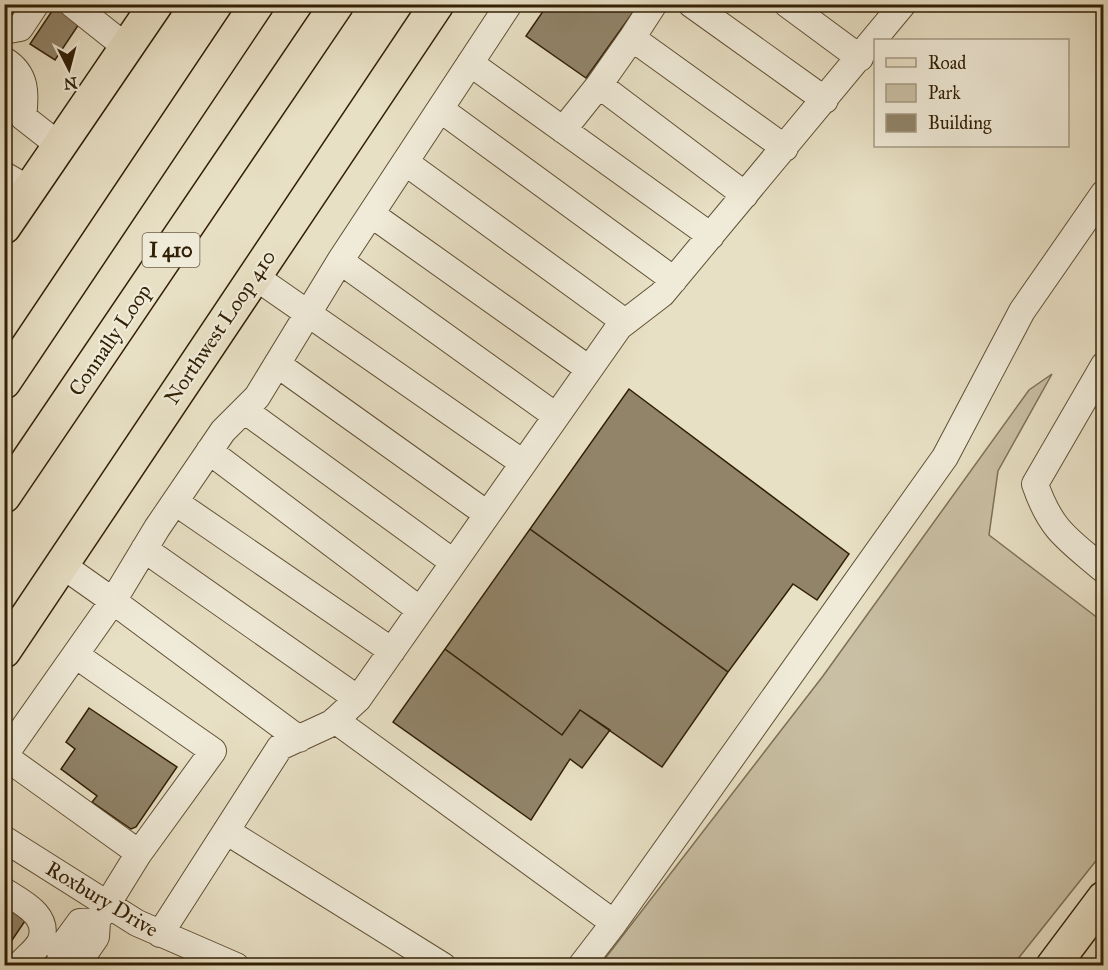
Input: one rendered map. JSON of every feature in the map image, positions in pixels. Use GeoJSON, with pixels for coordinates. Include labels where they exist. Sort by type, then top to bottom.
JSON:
{"type":"FeatureCollection","features":[{"type":"Feature","properties":{"kind":"main road"},"geometry":{"type":"LineString","coordinates":[[4,227],[17,183],[60,146],[156,4]]}},
{"type":"Feature","properties":{"kind":"main road"},"geometry":{"type":"LineString","coordinates":[[4,382],[257,4]]}},
{"type":"Feature","properties":{"kind":"main road","name":"Connally Loop"},"geometry":{"type":"LineString","coordinates":[[4,496],[337,4]]}},
{"type":"Feature","properties":{"kind":"main road","name":"Northwest Loop 410"},"geometry":{"type":"LineString","coordinates":[[4,651],[437,4]]}},
{"type":"Feature","properties":{"kind":"main road"},"geometry":{"type":"LineString","coordinates":[[1053,966],[1104,898]]}},
{"type":"Feature","properties":{"kind":"street"},"geometry":{"type":"LineString","coordinates":[[4,27],[9,30],[20,28],[36,4]]}},
{"type":"Feature","properties":{"kind":"street"},"geometry":{"type":"LineString","coordinates":[[72,4],[99,14],[126,47]]}},
{"type":"Feature","properties":{"kind":"street"},"geometry":{"type":"LineString","coordinates":[[139,853],[4,756],[77,656],[144,549],[223,431],[257,398],[340,261],[509,4]]}},
{"type":"Feature","properties":{"kind":"street"},"geometry":{"type":"LineString","coordinates":[[563,130],[599,85],[654,4]]}},
{"type":"Feature","properties":{"kind":"street"},"geometry":{"type":"LineString","coordinates":[[691,4],[825,100]]}},
{"type":"Feature","properties":{"kind":"street"},"geometry":{"type":"LineString","coordinates":[[787,4],[860,58]]}},
{"type":"Feature","properties":{"kind":"street"},"geometry":{"type":"LineString","coordinates":[[160,934],[280,747],[335,720],[358,699],[589,369],[625,322],[662,294],[860,58],[897,7]]}},
{"type":"Feature","properties":{"kind":"street"},"geometry":{"type":"LineString","coordinates":[[632,38],[785,148]]}},
{"type":"Feature","properties":{"kind":"street"},"geometry":{"type":"LineString","coordinates":[[4,60],[14,66],[27,88],[24,117],[60,146]]}},
{"type":"Feature","properties":{"kind":"street"},"geometry":{"type":"LineString","coordinates":[[470,63],[711,236]]}},
{"type":"Feature","properties":{"kind":"street"},"geometry":{"type":"LineString","coordinates":[[599,85],[745,195]]}},
{"type":"Feature","properties":{"kind":"street"},"geometry":{"type":"LineString","coordinates":[[440,109],[674,280]]}},
{"type":"Feature","properties":{"kind":"street"},"geometry":{"type":"LineString","coordinates":[[405,162],[625,322]]}},
{"type":"Feature","properties":{"kind":"street"},"geometry":{"type":"LineString","coordinates":[[581,966],[614,923],[945,457],[1022,310],[1104,193]]}},
{"type":"Feature","properties":{"kind":"street"},"geometry":{"type":"LineString","coordinates":[[371,214],[589,369]]}},
{"type":"Feature","properties":{"kind":"street"},"geometry":{"type":"LineString","coordinates":[[340,261],[556,416]]}},
{"type":"Feature","properties":{"kind":"street"},"geometry":{"type":"LineString","coordinates":[[254,276],[523,463]]}},
{"type":"Feature","properties":{"kind":"street"},"geometry":{"type":"LineString","coordinates":[[277,364],[487,514]]}},
{"type":"Feature","properties":{"kind":"street"},"geometry":{"type":"LineString","coordinates":[[1104,365],[1035,484],[1045,512],[1058,531],[1104,570]]}},
{"type":"Feature","properties":{"kind":"street"},"geometry":{"type":"LineString","coordinates":[[244,410],[453,562]]}},
{"type":"Feature","properties":{"kind":"street"},"geometry":{"type":"LineString","coordinates":[[209,451],[420,610]]}},
{"type":"Feature","properties":{"kind":"street"},"geometry":{"type":"LineString","coordinates":[[175,502],[392,651]]}},
{"type":"Feature","properties":{"kind":"street"},"geometry":{"type":"LineString","coordinates":[[144,549],[358,699]]}},
{"type":"Feature","properties":{"kind":"street"},"geometry":{"type":"LineString","coordinates":[[62,565],[299,739]]}},
{"type":"Feature","properties":{"kind":"street"},"geometry":{"type":"LineString","coordinates":[[76,966],[96,937],[103,913],[139,853],[213,751],[77,656]]}},
{"type":"Feature","properties":{"kind":"street"},"geometry":{"type":"LineString","coordinates":[[335,720],[614,923]]}},
{"type":"Feature","properties":{"kind":"street"},"geometry":{"type":"LineString","coordinates":[[226,831],[443,966]]}},
{"type":"Feature","properties":{"kind":"street","name":"Roxbury Drive"},"geometry":{"type":"LineString","coordinates":[[4,839],[103,913],[236,966]]}},
{"type":"Feature","properties":{"kind":"street"},"geometry":{"type":"LineString","coordinates":[[4,891],[31,908],[40,918],[41,941],[19,966]]}},
{"type":"Feature","properties":{"kind":"street"},"geometry":{"type":"LineString","coordinates":[[60,966],[61,948],[80,922],[103,913]]}},
{"type":"Feature","properties":{"kind":"green space"},"geometry":{"type":"Polygon","coordinates":[[[1052,374],[998,471],[989,535],[1103,622],[1103,852],[1013,965],[600,965],[823,676],[1029,390],[1052,374]]]}},
{"type":"Feature","properties":{"kind":"building"},"geometry":{"type":"Polygon","coordinates":[[[4,4],[22,4],[12,20],[4,16],[4,4]]]}},
{"type":"Feature","properties":{"kind":"building"},"geometry":{"type":"Polygon","coordinates":[[[548,4],[639,4],[586,78],[526,36],[548,4]]]}},
{"type":"Feature","properties":{"kind":"building"},"geometry":{"type":"Polygon","coordinates":[[[56,5],[81,21],[55,60],[30,44],[56,5]]]}},
{"type":"Feature","properties":{"kind":"building"},"geometry":{"type":"Polygon","coordinates":[[[629,389],[849,554],[817,600],[793,584],[728,672],[530,529],[629,389]]]}},
{"type":"Feature","properties":{"kind":"building"},"geometry":{"type":"Polygon","coordinates":[[[530,529],[728,672],[662,767],[580,710],[562,735],[445,649],[530,529]]]}},
{"type":"Feature","properties":{"kind":"building"},"geometry":{"type":"Polygon","coordinates":[[[445,649],[562,735],[580,710],[610,730],[582,768],[570,759],[531,820],[393,722],[445,649]]]}},
{"type":"Feature","properties":{"kind":"building"},"geometry":{"type":"Polygon","coordinates":[[[89,708],[177,767],[136,827],[131,829],[92,802],[97,796],[61,769],[75,749],[66,742],[89,708]]]}},
{"type":"Feature","properties":{"kind":"building"},"geometry":{"type":"Polygon","coordinates":[[[4,903],[27,918],[4,952],[4,903]]]}}]}
